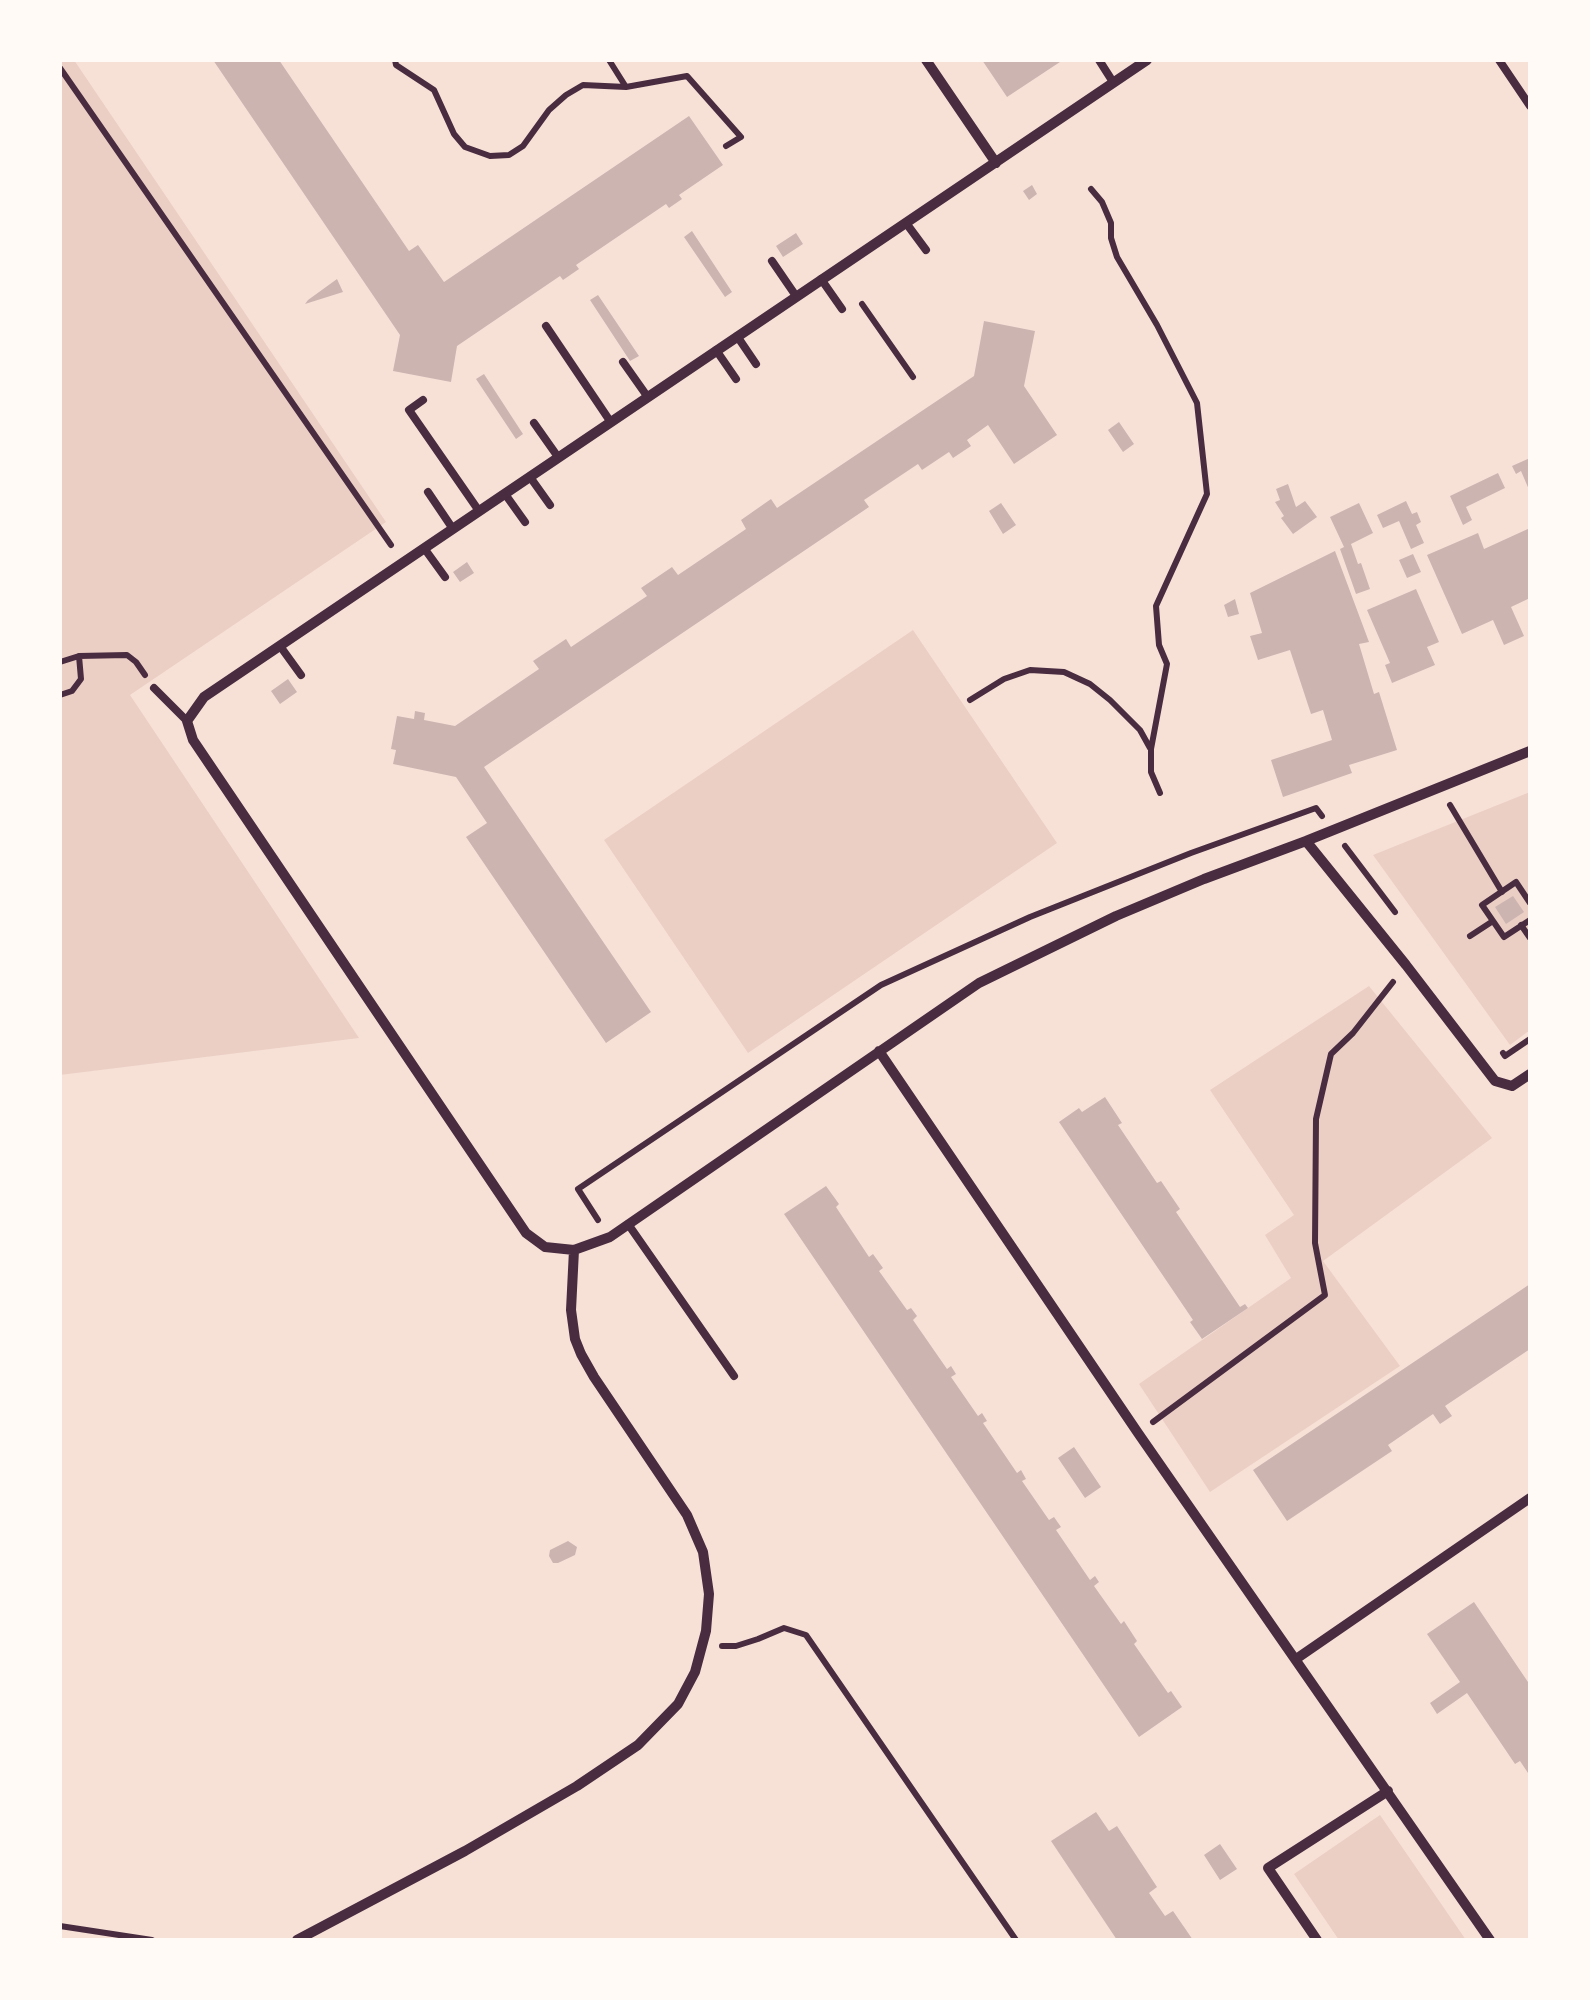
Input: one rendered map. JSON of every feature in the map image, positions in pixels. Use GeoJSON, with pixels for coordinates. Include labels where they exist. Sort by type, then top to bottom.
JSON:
{"type":"FeatureCollection","features":[{"type":"Feature","properties":{"kind":"street"},"geometry":{"type":"LineString","coordinates":[[926,60],[996,163]]}},
{"type":"Feature","properties":{"kind":"street"},"geometry":{"type":"LineString","coordinates":[[1146,60],[204,697],[187,721],[193,740],[526,1233],[545,1247],[574,1250],[610,1238],[979,983],[1116,916],[1530,751]]}},
{"type":"Feature","properties":{"kind":"street"},"geometry":{"type":"LineString","coordinates":[[1306,841],[1494,1082],[1512,1086],[1530,1074]]}},
{"type":"Feature","properties":{"kind":"street"},"geometry":{"type":"LineString","coordinates":[[879,1051],[1490,1940]]}},
{"type":"Feature","properties":{"kind":"street"},"geometry":{"type":"LineString","coordinates":[[298,1940],[465,1851],[577,1786],[638,1745],[678,1704],[694,1672],[702,1647],[709,1594],[703,1552],[687,1515],[581,1354],[571,1310],[574,1250]]}},
{"type":"Feature","properties":{"kind":"street"},"geometry":{"type":"LineString","coordinates":[[1296,1659],[1530,1498]]}},
{"type":"Feature","properties":{"kind":"street"},"geometry":{"type":"LineString","coordinates":[[1318,1940],[1268,1868],[1388,1792]]}},
{"type":"Feature","properties":{"kind":"lane"},"geometry":{"type":"LineString","coordinates":[[1099,60],[1114,82]]}},
{"type":"Feature","properties":{"kind":"lane"},"geometry":{"type":"LineString","coordinates":[[1499,60],[1530,106]]}},
{"type":"Feature","properties":{"kind":"lane"},"geometry":{"type":"LineString","coordinates":[[906,223],[926,250]]}},
{"type":"Feature","properties":{"kind":"lane"},"geometry":{"type":"LineString","coordinates":[[772,262],[796,296]]}},
{"type":"Feature","properties":{"kind":"lane"},"geometry":{"type":"LineString","coordinates":[[821,280],[842,309]]}},
{"type":"Feature","properties":{"kind":"lane"},"geometry":{"type":"LineString","coordinates":[[546,326],[610,421]]}},
{"type":"Feature","properties":{"kind":"lane"},"geometry":{"type":"LineString","coordinates":[[737,336],[756,364]]}},
{"type":"Feature","properties":{"kind":"lane"},"geometry":{"type":"LineString","coordinates":[[716,350],[736,379]]}},
{"type":"Feature","properties":{"kind":"lane"},"geometry":{"type":"LineString","coordinates":[[622,362],[647,396]]}},
{"type":"Feature","properties":{"kind":"lane"},"geometry":{"type":"LineString","coordinates":[[423,400],[409,410],[479,512]]}},
{"type":"Feature","properties":{"kind":"lane"},"geometry":{"type":"LineString","coordinates":[[534,424],[558,457]]}},
{"type":"Feature","properties":{"kind":"lane"},"geometry":{"type":"LineString","coordinates":[[530,476],[550,505]]}},
{"type":"Feature","properties":{"kind":"lane"},"geometry":{"type":"LineString","coordinates":[[428,492],[453,528]]}},
{"type":"Feature","properties":{"kind":"lane"},"geometry":{"type":"LineString","coordinates":[[504,494],[525,522]]}},
{"type":"Feature","properties":{"kind":"lane"},"geometry":{"type":"LineString","coordinates":[[424,548],[445,577]]}},
{"type":"Feature","properties":{"kind":"lane"},"geometry":{"type":"LineString","coordinates":[[280,646],[301,675]]}},
{"type":"Feature","properties":{"kind":"lane"},"geometry":{"type":"LineString","coordinates":[[154,688],[187,721]]}},
{"type":"Feature","properties":{"kind":"lane"},"geometry":{"type":"LineString","coordinates":[[628,1224],[734,1376]]}},
{"type":"Feature","properties":{"kind":"path"},"geometry":{"type":"LineString","coordinates":[[396,60],[396,64],[434,90],[454,134],[465,147],[490,156],[509,155],[523,146],[549,110],[582,85],[626,86],[687,76],[741,136],[726,146]]}},
{"type":"Feature","properties":{"kind":"path"},"geometry":{"type":"LineString","coordinates":[[609,60],[626,86]]}},
{"type":"Feature","properties":{"kind":"path"},"geometry":{"type":"LineString","coordinates":[[60,68],[404,562]]}},
{"type":"Feature","properties":{"kind":"path"},"geometry":{"type":"LineString","coordinates":[[1091,189],[1102,202],[1117,257],[1196,403],[1208,494],[1156,606],[1159,646],[1166,664],[1150,749],[1151,772],[1160,794]]}},
{"type":"Feature","properties":{"kind":"path"},"geometry":{"type":"LineString","coordinates":[[838,268],[912,377]]}},
{"type":"Feature","properties":{"kind":"path"},"geometry":{"type":"LineString","coordinates":[[60,662],[79,656],[127,655],[154,688]]}},
{"type":"Feature","properties":{"kind":"path"},"geometry":{"type":"LineString","coordinates":[[60,695],[72,691],[81,680],[79,656]]}},
{"type":"Feature","properties":{"kind":"path"},"geometry":{"type":"LineString","coordinates":[[970,700],[1004,679],[1030,670],[1064,672],[1090,684],[1110,700],[1140,730],[1150,749]]}},
{"type":"Feature","properties":{"kind":"path"},"geometry":{"type":"LineString","coordinates":[[1440,787],[1502,892]]}},
{"type":"Feature","properties":{"kind":"path"},"geometry":{"type":"LineString","coordinates":[[610,1238],[578,1190],[881,985],[1030,917],[1191,852],[1316,808],[1402,920]]}},
{"type":"Feature","properties":{"kind":"path"},"geometry":{"type":"LineString","coordinates":[[1530,901],[1516,882],[1482,905],[1504,938],[1530,920]]}},
{"type":"Feature","properties":{"kind":"path"},"geometry":{"type":"LineString","coordinates":[[1470,936],[1493,921]]}},
{"type":"Feature","properties":{"kind":"path"},"geometry":{"type":"LineString","coordinates":[[1522,926],[1530,938]]}},
{"type":"Feature","properties":{"kind":"path"},"geometry":{"type":"LineString","coordinates":[[1138,1433],[1325,1295],[1315,1243],[1316,1118],[1330,1054],[1353,1032],[1406,966]]}},
{"type":"Feature","properties":{"kind":"path"},"geometry":{"type":"LineString","coordinates":[[1494,1040],[1505,1056],[1530,1039]]}},
{"type":"Feature","properties":{"kind":"path"},"geometry":{"type":"LineString","coordinates":[[702,1647],[736,1646],[784,1628],[806,1634],[1016,1940]]}},
{"type":"Feature","properties":{"kind":"path"},"geometry":{"type":"LineString","coordinates":[[60,1926],[152,1940]]}},
{"type":"Feature","properties":{"kind":"shaded area"},"geometry":{"type":"Polygon","coordinates":[[[60,60],[74,60],[386,522],[130,695],[359,1038],[60,1075],[60,60]]]}},
{"type":"Feature","properties":{"kind":"shaded area"},"geometry":{"type":"Polygon","coordinates":[[[913,630],[1057,843],[748,1053],[604,840],[913,630]]]}},
{"type":"Feature","properties":{"kind":"shaded area"},"geometry":{"type":"Polygon","coordinates":[[[1530,792],[1530,1030],[1510,1045],[1373,855],[1530,792]]]}},
{"type":"Feature","properties":{"kind":"shaded area"},"geometry":{"type":"Polygon","coordinates":[[[1369,986],[1492,1138],[1323,1261],[1400,1366],[1210,1492],[1139,1384],[1291,1278],[1265,1235],[1294,1215],[1210,1090],[1369,986]]]}},
{"type":"Feature","properties":{"kind":"shaded area"},"geometry":{"type":"Polygon","coordinates":[[[1380,1815],[1466,1940],[1339,1940],[1294,1874],[1380,1815]]]}},
{"type":"Feature","properties":{"kind":"building"},"geometry":{"type":"Polygon","coordinates":[[[213,60],[279,60],[409,251],[418,245],[444,282],[689,116],[723,165],[679,195],[682,199],[669,208],[666,204],[576,265],[579,269],[563,280],[560,276],[457,346],[451,382],[393,371],[400,335],[213,60]]]}},
{"type":"Feature","properties":{"kind":"building"},"geometry":{"type":"Polygon","coordinates":[[[982,60],[1063,60],[1007,97],[982,60]]]}},
{"type":"Feature","properties":{"kind":"building"},"geometry":{"type":"Polygon","coordinates":[[[1032,185],[1037,194],[1029,200],[1023,191],[1032,185]]]}},
{"type":"Feature","properties":{"kind":"building"},"geometry":{"type":"Polygon","coordinates":[[[692,231],[732,292],[725,297],[684,237],[692,231]]]}},
{"type":"Feature","properties":{"kind":"building"},"geometry":{"type":"Polygon","coordinates":[[[796,233],[803,244],[783,257],[776,246],[796,233]]]}},
{"type":"Feature","properties":{"kind":"building"},"geometry":{"type":"Polygon","coordinates":[[[337,279],[343,292],[305,304],[308,300],[337,279]]]}},
{"type":"Feature","properties":{"kind":"building"},"geometry":{"type":"Polygon","coordinates":[[[598,295],[639,356],[630,361],[590,300],[598,295]]]}},
{"type":"Feature","properties":{"kind":"building"},"geometry":{"type":"Polygon","coordinates":[[[984,321],[1035,331],[1024,386],[1057,435],[1014,464],[988,425],[967,440],[971,446],[953,458],[949,452],[922,470],[918,464],[864,500],[869,507],[484,767],[651,1012],[606,1043],[466,837],[487,823],[456,777],[393,764],[396,750],[391,749],[397,716],[414,719],[415,711],[425,713],[424,720],[455,726],[539,669],[533,661],[566,639],[571,647],[647,596],[641,588],[672,567],[678,575],[746,529],[741,520],[771,499],[777,508],[974,376],[984,321]]]}},
{"type":"Feature","properties":{"kind":"building"},"geometry":{"type":"Polygon","coordinates":[[[484,374],[523,434],[516,439],[476,379],[484,374]]]}},
{"type":"Feature","properties":{"kind":"building"},"geometry":{"type":"Polygon","coordinates":[[[1119,422],[1134,444],[1123,452],[1108,430],[1119,422]]]}},
{"type":"Feature","properties":{"kind":"building"},"geometry":{"type":"Polygon","coordinates":[[[1530,458],[1530,492],[1521,471],[1516,474],[1512,466],[1530,458]]]}},
{"type":"Feature","properties":{"kind":"building"},"geometry":{"type":"Polygon","coordinates":[[[1498,473],[1505,488],[1466,507],[1472,520],[1463,525],[1450,496],[1498,473]]]}},
{"type":"Feature","properties":{"kind":"building"},"geometry":{"type":"Polygon","coordinates":[[[1288,484],[1296,507],[1305,501],[1317,517],[1293,534],[1275,502],[1280,500],[1276,489],[1288,484]]]}},
{"type":"Feature","properties":{"kind":"building"},"geometry":{"type":"Polygon","coordinates":[[[1406,501],[1412,514],[1417,512],[1421,522],[1416,525],[1424,543],[1411,549],[1399,521],[1383,528],[1377,515],[1406,501]]]}},
{"type":"Feature","properties":{"kind":"building"},"geometry":{"type":"Polygon","coordinates":[[[1001,503],[1016,525],[1003,534],[989,511],[1001,503]]]}},
{"type":"Feature","properties":{"kind":"building"},"geometry":{"type":"Polygon","coordinates":[[[1359,503],[1373,533],[1351,544],[1370,589],[1356,594],[1340,549],[1344,547],[1330,517],[1359,503]]]}},
{"type":"Feature","properties":{"kind":"building"},"geometry":{"type":"Polygon","coordinates":[[[1530,528],[1530,598],[1511,607],[1524,636],[1504,645],[1493,620],[1462,634],[1427,555],[1478,533],[1484,549],[1530,528]]]}},
{"type":"Feature","properties":{"kind":"building"},"geometry":{"type":"Polygon","coordinates":[[[1335,551],[1369,642],[1359,644],[1397,750],[1349,765],[1352,773],[1283,797],[1271,760],[1332,740],[1323,710],[1311,714],[1290,650],[1258,660],[1250,636],[1262,633],[1250,593],[1335,551]]]}},
{"type":"Feature","properties":{"kind":"building"},"geometry":{"type":"Polygon","coordinates":[[[1413,554],[1421,572],[1407,578],[1399,560],[1413,554]]]}},
{"type":"Feature","properties":{"kind":"building"},"geometry":{"type":"Polygon","coordinates":[[[467,562],[474,573],[460,582],[453,572],[467,562]]]}},
{"type":"Feature","properties":{"kind":"building"},"geometry":{"type":"Polygon","coordinates":[[[1416,589],[1439,642],[1427,647],[1435,665],[1392,683],[1385,665],[1390,663],[1367,610],[1416,589]]]}},
{"type":"Feature","properties":{"kind":"building"},"geometry":{"type":"Polygon","coordinates":[[[1235,599],[1239,614],[1228,617],[1224,605],[1235,599]]]}},
{"type":"Feature","properties":{"kind":"building"},"geometry":{"type":"Polygon","coordinates":[[[288,679],[297,692],[280,704],[271,691],[288,679]]]}},
{"type":"Feature","properties":{"kind":"building"},"geometry":{"type":"Polygon","coordinates":[[[1513,896],[1524,912],[1506,924],[1495,907],[1513,896]]]}},
{"type":"Feature","properties":{"kind":"building"},"geometry":{"type":"Polygon","coordinates":[[[1105,1097],[1122,1123],[1118,1125],[1157,1183],[1161,1181],[1180,1209],[1176,1212],[1240,1307],[1245,1304],[1248,1308],[1202,1339],[1059,1122],[1105,1097]]]}},
{"type":"Feature","properties":{"kind":"building"},"geometry":{"type":"Polygon","coordinates":[[[826,1186],[869,1257],[873,1254],[883,1268],[879,1271],[907,1310],[911,1308],[917,1316],[913,1320],[947,1369],[951,1366],[956,1374],[951,1377],[978,1416],[982,1413],[987,1421],[983,1423],[1017,1473],[1021,1470],[1026,1479],[1022,1481],[1049,1520],[1054,1517],[1061,1527],[1056,1530],[1090,1580],[1095,1576],[1099,1582],[1094,1586],[1121,1624],[1124,1621],[1137,1641],[1134,1644],[1182,1707],[1139,1737],[784,1214],[826,1186]]]}},
{"type":"Feature","properties":{"kind":"building"},"geometry":{"type":"Polygon","coordinates":[[[1530,1284],[1530,1349],[1445,1406],[1452,1416],[1440,1424],[1433,1414],[1388,1445],[1392,1451],[1287,1521],[1253,1470],[1530,1284]]]}},
{"type":"Feature","properties":{"kind":"building"},"geometry":{"type":"Polygon","coordinates":[[[1074,1447],[1101,1487],[1085,1498],[1058,1458],[1074,1447]]]}},
{"type":"Feature","properties":{"kind":"building"},"geometry":{"type":"Polygon","coordinates":[[[568,1541],[577,1547],[575,1555],[553,1563],[550,1550],[568,1541]]]}},
{"type":"Feature","properties":{"kind":"building"},"geometry":{"type":"Polygon","coordinates":[[[1474,1602],[1530,1685],[1530,1776],[1520,1761],[1515,1764],[1467,1693],[1437,1714],[1430,1703],[1460,1682],[1427,1634],[1474,1602]]]}},
{"type":"Feature","properties":{"kind":"building"},"geometry":{"type":"Polygon","coordinates":[[[1096,1812],[1109,1831],[1117,1826],[1157,1887],[1149,1893],[1165,1916],[1173,1911],[1193,1940],[1117,1940],[1051,1841],[1096,1812]]]}},
{"type":"Feature","properties":{"kind":"building"},"geometry":{"type":"Polygon","coordinates":[[[1220,1844],[1237,1869],[1220,1880],[1204,1855],[1220,1844]]]}}]}
